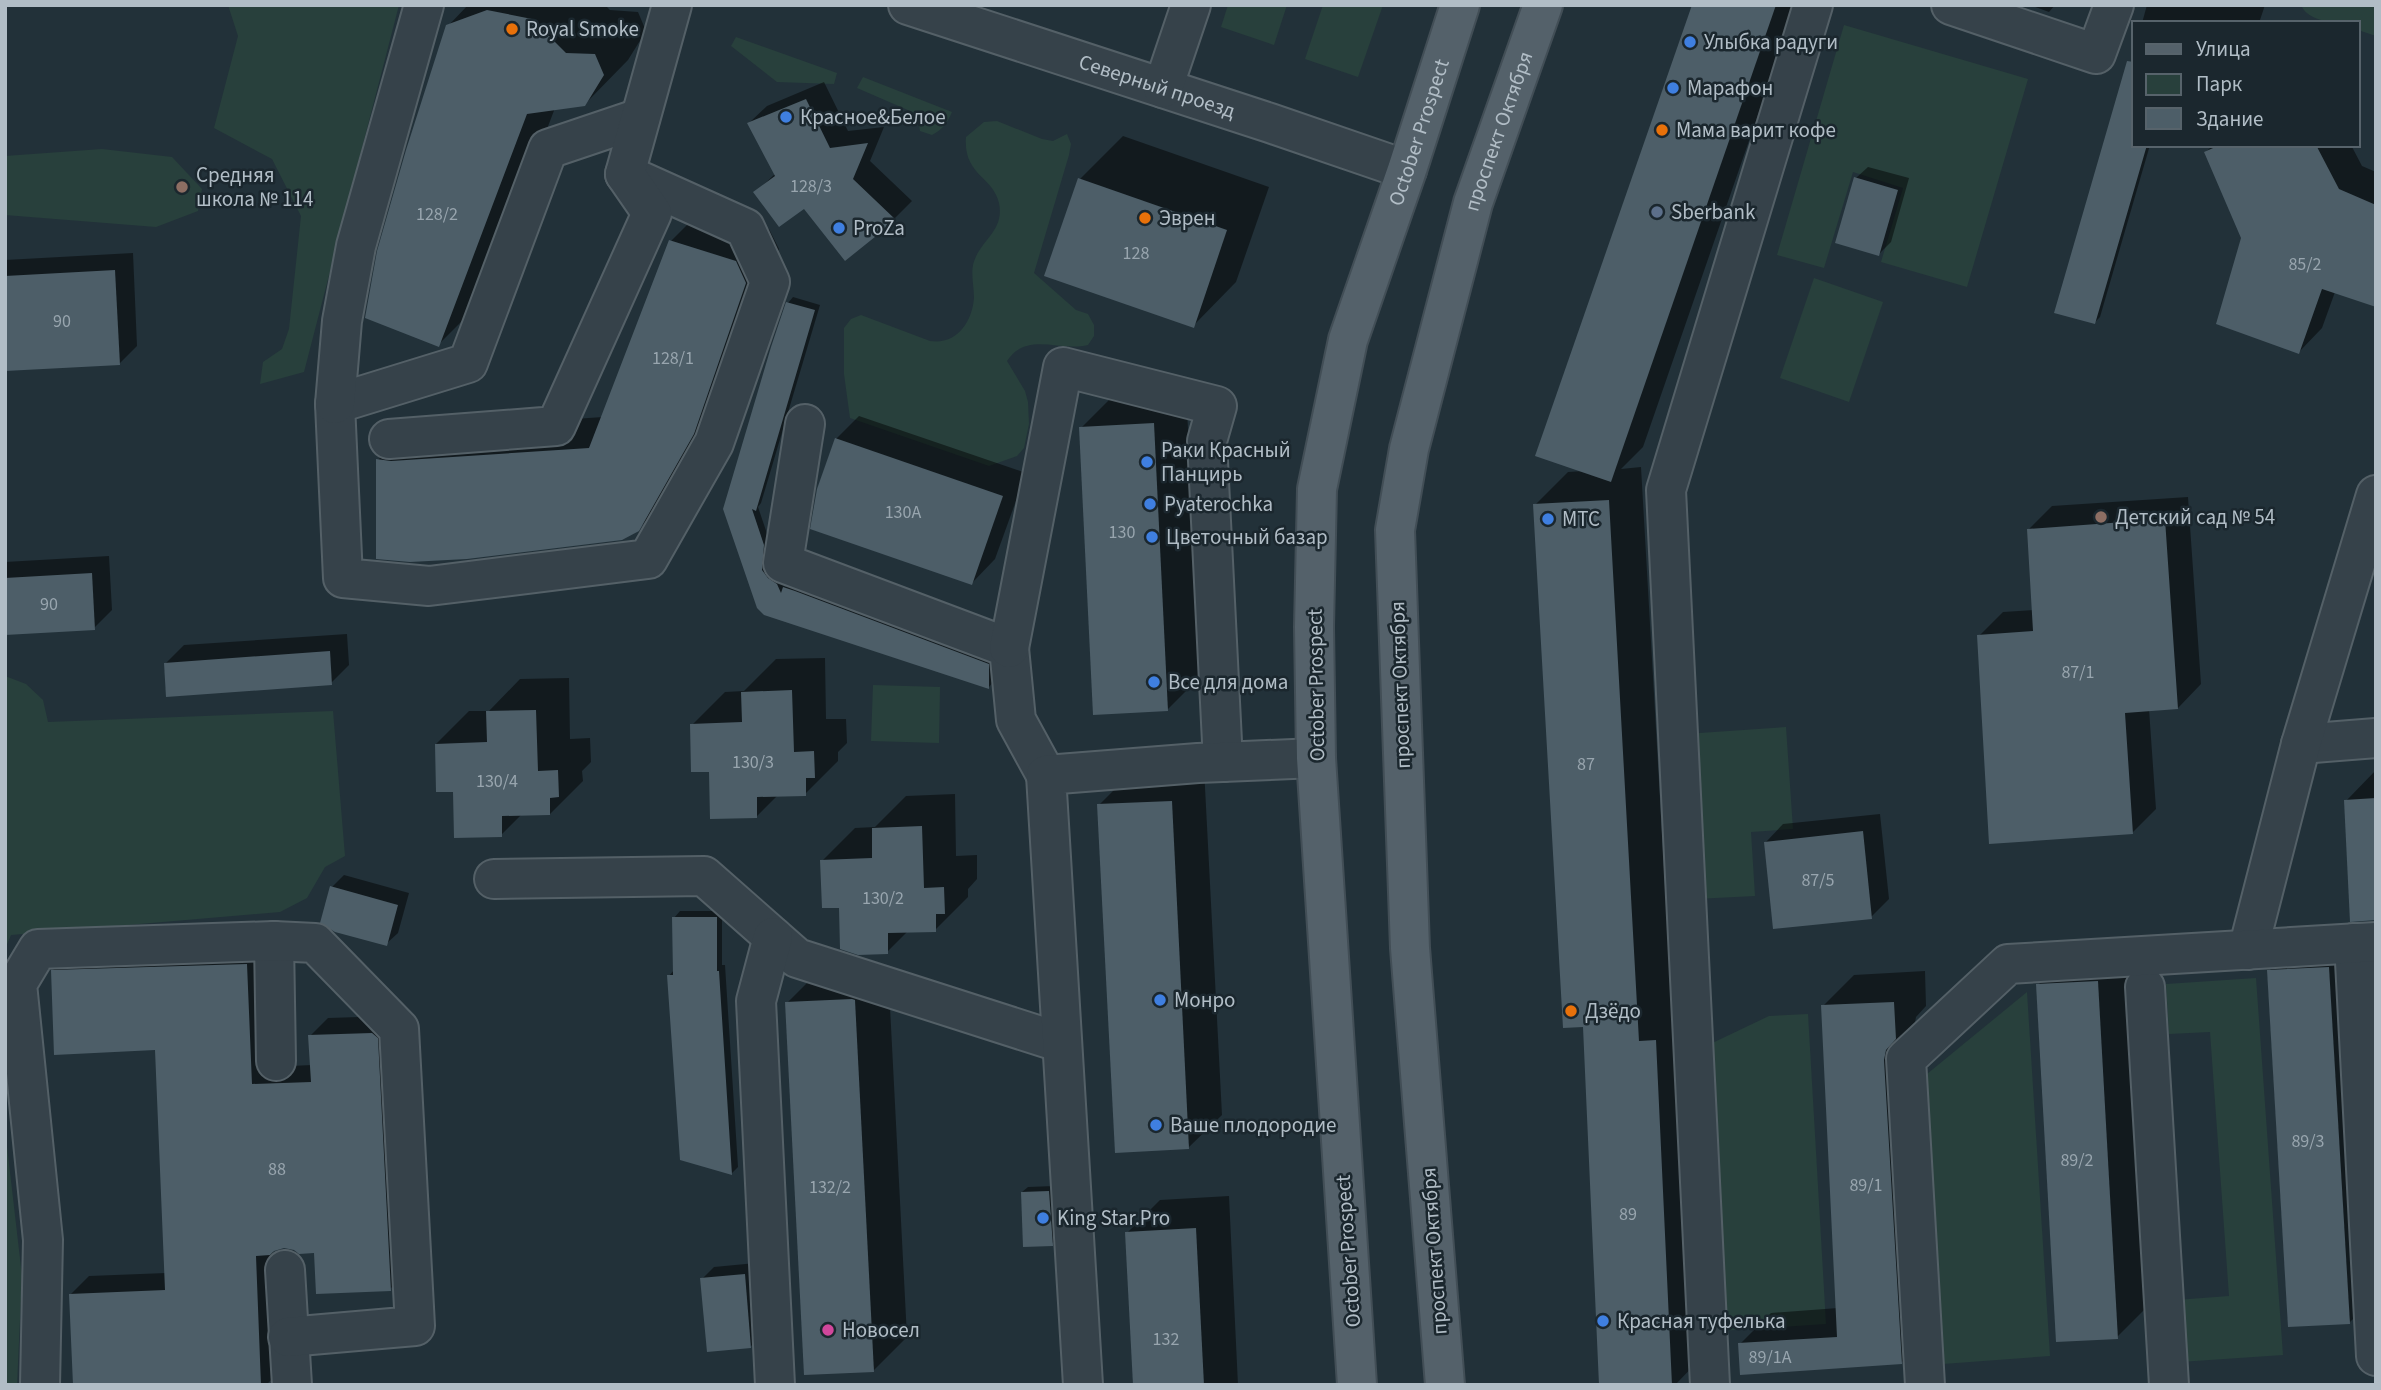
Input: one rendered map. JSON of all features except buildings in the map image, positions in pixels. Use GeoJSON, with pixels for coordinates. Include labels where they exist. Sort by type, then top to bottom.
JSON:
{"type":"FeatureCollection","features":[{"type":"Feature","properties":{"kind":"main road","name":"October Prospect"},"geometry":{"type":"LineString","coordinates":[[1357,1385],[1317,758],[1314,627],[1317,489],[1348,340],[1460,5]]}},
{"type":"Feature","properties":{"kind":"main road","name":"проспект Октября"},"geometry":{"type":"LineString","coordinates":[[1444,1385],[1410,948],[1395,530],[1409,449],[1473,203],[1543,5]]}},
{"type":"Feature","properties":{"kind":"street"},"geometry":{"type":"LineString","coordinates":[[424,5],[356,246],[342,321],[335,404],[343,578],[429,586],[648,559],[714,443],[770,282],[746,228],[625,174]]}},
{"type":"Feature","properties":{"kind":"street"},"geometry":{"type":"LineString","coordinates":[[388,439],[556,426],[652,213],[625,174],[671,5]]}},
{"type":"Feature","properties":{"kind":"street","name":"Северный проезд"},"geometry":{"type":"LineString","coordinates":[[908,5],[1006,20],[1163,88],[1407,170]]}},
{"type":"Feature","properties":{"kind":"street"},"geometry":{"type":"LineString","coordinates":[[1163,88],[1191,5]]}},
{"type":"Feature","properties":{"kind":"street"},"geometry":{"type":"LineString","coordinates":[[1710,1385],[1666,490],[1813,5]]}},
{"type":"Feature","properties":{"kind":"street"},"geometry":{"type":"LineString","coordinates":[[1951,5],[2096,54],[2114,5]]}},
{"type":"Feature","properties":{"kind":"street"},"geometry":{"type":"LineString","coordinates":[[335,404],[468,363],[548,149],[640,118]]}},
{"type":"Feature","properties":{"kind":"street"},"geometry":{"type":"LineString","coordinates":[[1083,1385],[1046,775],[1016,720],[1009,648],[1063,367],[1217,406],[1207,441],[1223,762]]}},
{"type":"Feature","properties":{"kind":"street"},"geometry":{"type":"LineString","coordinates":[[805,424],[783,563],[1009,648]]}},
{"type":"Feature","properties":{"kind":"street"},"geometry":{"type":"LineString","coordinates":[[2248,950],[2301,744],[2376,495]]}},
{"type":"Feature","properties":{"kind":"street"},"geometry":{"type":"LineString","coordinates":[[2301,744],[2376,738]]}},
{"type":"Feature","properties":{"kind":"street"},"geometry":{"type":"LineString","coordinates":[[1046,775],[1317,758]]}},
{"type":"Feature","properties":{"kind":"street"},"geometry":{"type":"LineString","coordinates":[[494,879],[704,876],[797,958],[1062,1043]]}},
{"type":"Feature","properties":{"kind":"street"},"geometry":{"type":"LineString","coordinates":[[773,937],[756,1001],[775,1385]]}},
{"type":"Feature","properties":{"kind":"street"},"geometry":{"type":"LineString","coordinates":[[274,941],[276,1061]]}},
{"type":"Feature","properties":{"kind":"street"},"geometry":{"type":"LineString","coordinates":[[40,1385],[44,1240],[17,984],[38,949],[274,941],[315,943],[399,1029],[415,1326],[288,1337]]}},
{"type":"Feature","properties":{"kind":"street"},"geometry":{"type":"LineString","coordinates":[[1925,1385],[1906,1059],[2008,964],[2365,943],[2376,1356]]}},
{"type":"Feature","properties":{"kind":"street"},"geometry":{"type":"LineString","coordinates":[[2145,987],[2169,1385]]}},
{"type":"Feature","properties":{"kind":"street"},"geometry":{"type":"LineString","coordinates":[[285,1270],[292,1385]]}},
{"type":"Feature","properties":{"kind":"green space"},"geometry":{"type":"Polygon","coordinates":[[[228,5],[399,5],[304,372],[260,384],[263,362],[282,349],[289,329],[301,216],[272,159],[214,128],[238,36],[228,5]]]}},
{"type":"Feature","properties":{"kind":"green space"},"geometry":{"type":"Polygon","coordinates":[[[1228,5],[1287,5],[1274,45],[1221,27],[1228,5]]]}},
{"type":"Feature","properties":{"kind":"green space"},"geometry":{"type":"Polygon","coordinates":[[[1323,5],[1383,5],[1358,77],[1305,59],[1323,5]]]}},
{"type":"Feature","properties":{"kind":"green space"},"geometry":{"type":"Polygon","coordinates":[[[2301,5],[2376,5],[2376,36],[2360,31],[2360,21],[2318,19],[2301,5]]]}},
{"type":"Feature","properties":{"kind":"green space"},"geometry":{"type":"Polygon","coordinates":[[[1844,25],[2028,79],[1967,287],[1881,262],[1903,188],[1853,172],[1824,268],[1777,255],[1844,25]]]}},
{"type":"Feature","properties":{"kind":"green space"},"geometry":{"type":"Polygon","coordinates":[[[736,37],[837,73],[834,84],[777,82],[731,46],[736,37]]]}},
{"type":"Feature","properties":{"kind":"green space"},"geometry":{"type":"Polygon","coordinates":[[[863,77],[952,112],[936,133],[932,135],[920,131],[917,114],[857,88],[863,77]]]}},
{"type":"Feature","properties":{"kind":"green space"},"geometry":{"type":"Polygon","coordinates":[[[997,121],[1042,139],[1053,141],[1067,134],[1071,144],[1069,155],[1034,273],[1076,310],[1088,314],[1094,325],[1094,336],[1088,345],[1044,344],[1024,347],[1007,361],[1025,391],[1029,424],[1024,448],[1017,456],[989,466],[850,418],[844,374],[844,328],[851,319],[861,315],[930,341],[939,341],[955,336],[966,324],[973,307],[973,265],[980,249],[995,229],[1000,213],[996,194],[969,160],[966,137],[984,122],[997,121]]]}},
{"type":"Feature","properties":{"kind":"green space"},"geometry":{"type":"Polygon","coordinates":[[[102,149],[172,157],[202,189],[198,211],[156,227],[5,215],[5,156],[102,149]]]}},
{"type":"Feature","properties":{"kind":"green space"},"geometry":{"type":"Polygon","coordinates":[[[1814,278],[1883,302],[1849,402],[1780,378],[1814,278]]]}},
{"type":"Feature","properties":{"kind":"green space"},"geometry":{"type":"Polygon","coordinates":[[[5,676],[26,684],[43,700],[48,722],[333,711],[345,856],[325,867],[307,898],[280,912],[11,935],[5,949],[5,676]]]}},
{"type":"Feature","properties":{"kind":"green space"},"geometry":{"type":"Polygon","coordinates":[[[873,685],[940,687],[939,743],[871,741],[873,685]]]}},
{"type":"Feature","properties":{"kind":"green space"},"geometry":{"type":"Polygon","coordinates":[[[1786,727],[1793,829],[1751,832],[1755,896],[1695,899],[1685,734],[1786,727]]]}},
{"type":"Feature","properties":{"kind":"green space"},"geometry":{"type":"Polygon","coordinates":[[[2256,978],[2283,1355],[2180,1362],[2176,1300],[2229,1296],[2210,1032],[2169,1034],[2166,984],[2256,978]]]}},
{"type":"Feature","properties":{"kind":"green space"},"geometry":{"type":"Polygon","coordinates":[[[2027,992],[2050,1356],[1943,1364],[1927,1074],[2027,992]]]}},
{"type":"Feature","properties":{"kind":"green space"},"geometry":{"type":"Polygon","coordinates":[[[1808,1014],[1826,1324],[1720,1331],[1704,1047],[1769,1016],[1808,1014]]]}},
{"type":"Feature","properties":{"kind":"green space"},"geometry":{"type":"Polygon","coordinates":[[[5,1129],[22,1276],[17,1385],[5,1385],[5,1129]]]}},
{"type":"Feature","properties":{"kind":"place","name":"Royal Smoke"},"geometry":{"type":"Point","coordinates":[512,29]}},
{"type":"Feature","properties":{"kind":"place","name":"Улыбка радуги"},"geometry":{"type":"Point","coordinates":[1690,42]}},
{"type":"Feature","properties":{"kind":"place","name":"Марафон"},"geometry":{"type":"Point","coordinates":[1673,88]}},
{"type":"Feature","properties":{"kind":"place","name":"Красное&Белое"},"geometry":{"type":"Point","coordinates":[786,117]}},
{"type":"Feature","properties":{"kind":"place","name":"Мама варит кофе"},"geometry":{"type":"Point","coordinates":[1662,130]}},
{"type":"Feature","properties":{"kind":"place","name":"Средняя школа № 114"},"geometry":{"type":"Point","coordinates":[182,187]}},
{"type":"Feature","properties":{"kind":"place","name":"Sberbank"},"geometry":{"type":"Point","coordinates":[1657,212]}},
{"type":"Feature","properties":{"kind":"place","name":"Эврен"},"geometry":{"type":"Point","coordinates":[1145,218]}},
{"type":"Feature","properties":{"kind":"place","name":"ProZa"},"geometry":{"type":"Point","coordinates":[839,228]}},
{"type":"Feature","properties":{"kind":"place","name":"Раки Красный Панцирь"},"geometry":{"type":"Point","coordinates":[1147,462]}},
{"type":"Feature","properties":{"kind":"place","name":"Pyaterochka"},"geometry":{"type":"Point","coordinates":[1150,504]}},
{"type":"Feature","properties":{"kind":"place","name":"Детский сад № 54"},"geometry":{"type":"Point","coordinates":[2101,517]}},
{"type":"Feature","properties":{"kind":"place","name":"МТС"},"geometry":{"type":"Point","coordinates":[1548,519]}},
{"type":"Feature","properties":{"kind":"place","name":"Цветочный базар"},"geometry":{"type":"Point","coordinates":[1152,537]}},
{"type":"Feature","properties":{"kind":"place","name":"Все для дома"},"geometry":{"type":"Point","coordinates":[1154,682]}},
{"type":"Feature","properties":{"kind":"place","name":"Монро"},"geometry":{"type":"Point","coordinates":[1160,1000]}},
{"type":"Feature","properties":{"kind":"place","name":"Дзёдо"},"geometry":{"type":"Point","coordinates":[1571,1011]}},
{"type":"Feature","properties":{"kind":"place","name":"Ваше плодородие"},"geometry":{"type":"Point","coordinates":[1156,1125]}},
{"type":"Feature","properties":{"kind":"place","name":"King Star.Pro"},"geometry":{"type":"Point","coordinates":[1043,1218]}},
{"type":"Feature","properties":{"kind":"place","name":"Красная туфелька"},"geometry":{"type":"Point","coordinates":[1603,1321]}},
{"type":"Feature","properties":{"kind":"place","name":"Новосел"},"geometry":{"type":"Point","coordinates":[828,1330]}}]}
